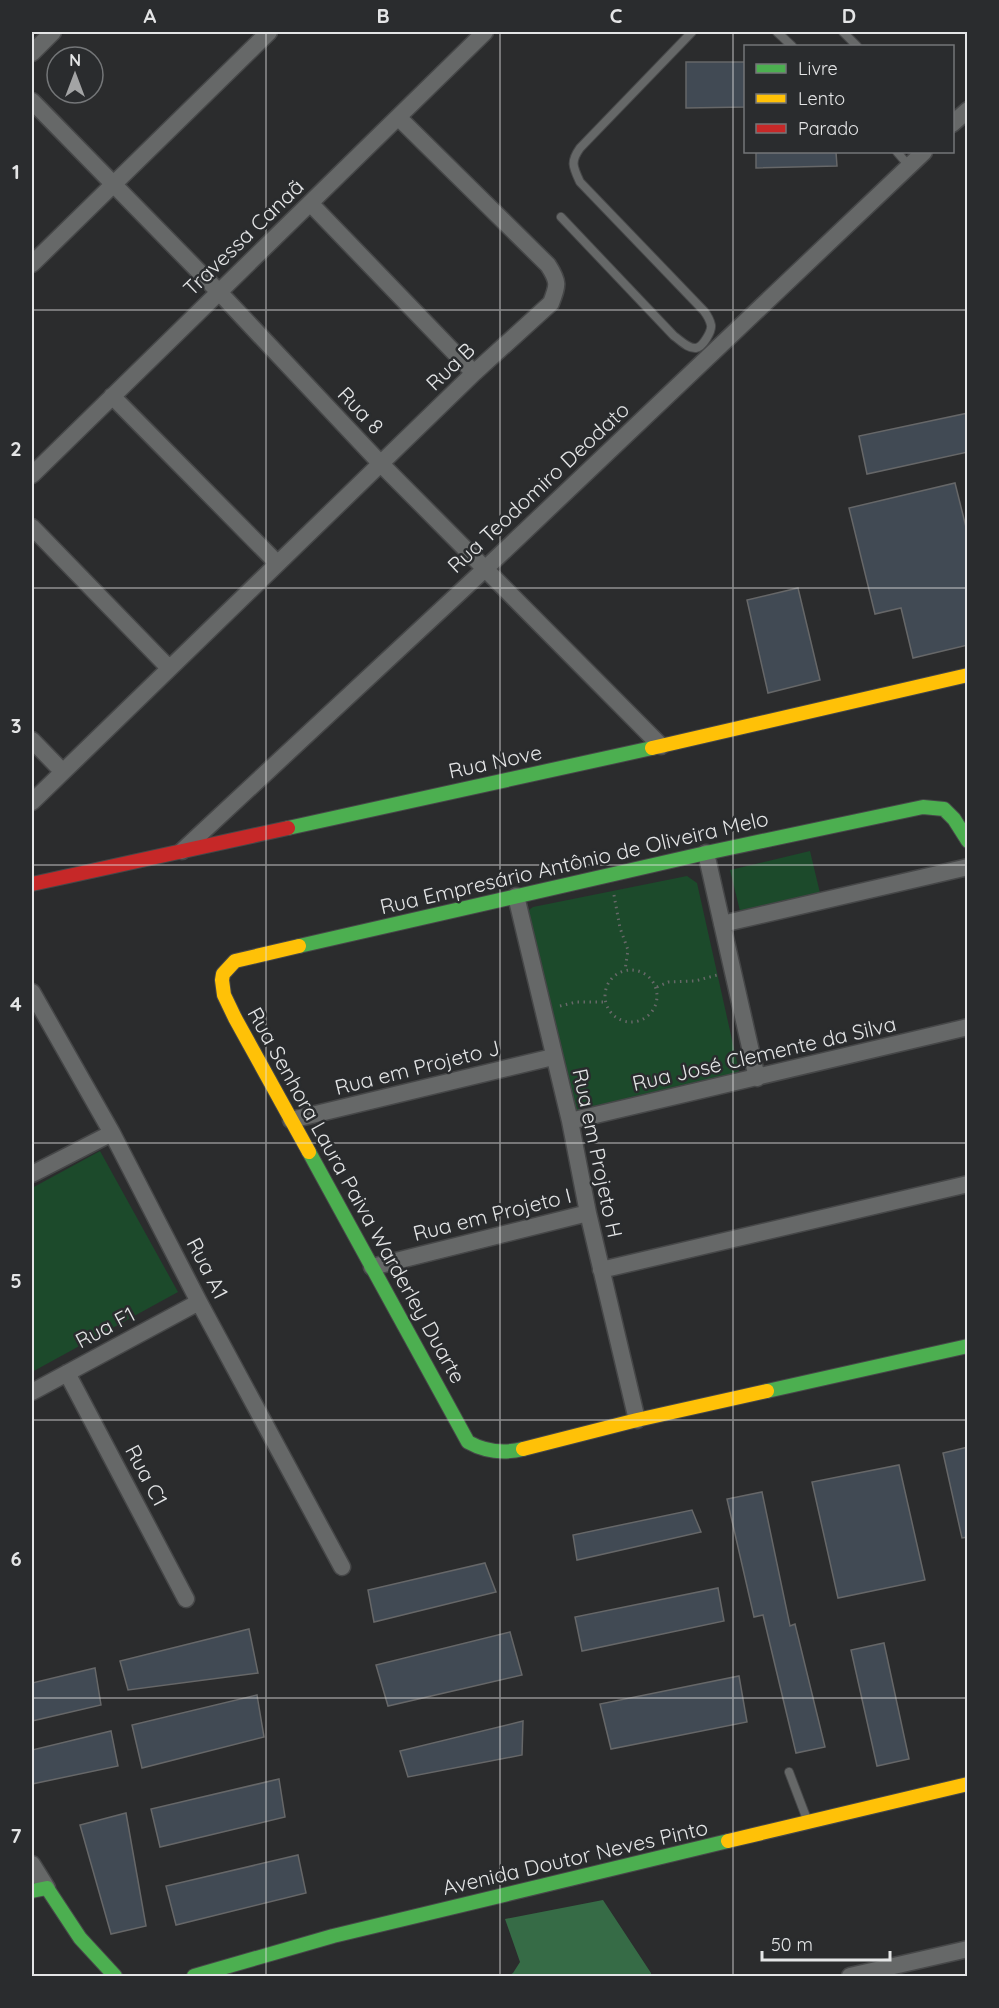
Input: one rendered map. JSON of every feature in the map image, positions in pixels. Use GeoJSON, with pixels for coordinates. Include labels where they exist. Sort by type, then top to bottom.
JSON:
{"type":"FeatureCollection","features":[{"type":"Feature","properties":{"kind":"street"},"geometry":{"type":"LineString","coordinates":[[32,52],[53,32]]}},
{"type":"Feature","properties":{"kind":"street"},"geometry":{"type":"LineString","coordinates":[[32,264],[269,32]]}},
{"type":"Feature","properties":{"kind":"street","name":"Travessa Canaã"},"geometry":{"type":"LineString","coordinates":[[32,475],[485,32]]}},
{"type":"Feature","properties":{"kind":"street","name":"Rua 8"},"geometry":{"type":"LineString","coordinates":[[32,101],[219,292],[381,464],[661,746]]}},
{"type":"Feature","properties":{"kind":"street"},"geometry":{"type":"LineString","coordinates":[[954,122],[968,110]]}},
{"type":"Feature","properties":{"kind":"street","name":"Rua B"},"geometry":{"type":"LineString","coordinates":[[32,802],[474,373],[551,303],[558,287],[556,277],[548,265],[398,117]]}},
{"type":"Feature","properties":{"kind":"street","name":"Rua Teodomiro Deodato"},"geometry":{"type":"LineString","coordinates":[[182,852],[486,568],[923,153]]}},
{"type":"Feature","properties":{"kind":"street"},"geometry":{"type":"LineString","coordinates":[[310,203],[474,373]]}},
{"type":"Feature","properties":{"kind":"street"},"geometry":{"type":"LineString","coordinates":[[112,396],[278,562]]}},
{"type":"Feature","properties":{"kind":"street"},"geometry":{"type":"LineString","coordinates":[[32,527],[168,668]]}},
{"type":"Feature","properties":{"kind":"street","name":"Rua Nove"},"geometry":{"type":"LineString","coordinates":[[32,884],[661,746],[968,675]]}},
{"type":"Feature","properties":{"kind":"street"},"geometry":{"type":"LineString","coordinates":[[32,740],[63,772]]}},
{"type":"Feature","properties":{"kind":"street","name":"Rua Empresário Antônio de Oliveira Melo"},"geometry":{"type":"LineString","coordinates":[[226,966],[235,961],[516,896],[922,807],[944,809],[954,819],[968,841]]}},
{"type":"Feature","properties":{"kind":"street"},"geometry":{"type":"LineString","coordinates":[[706,853],[757,1078]]}},
{"type":"Feature","properties":{"kind":"street"},"geometry":{"type":"LineString","coordinates":[[722,924],[968,867]]}},
{"type":"Feature","properties":{"kind":"street","name":"Rua em Projeto H"},"geometry":{"type":"LineString","coordinates":[[516,896],[570,1121],[588,1213],[637,1420]]}},
{"type":"Feature","properties":{"kind":"street","name":"Rua Senhora Laura Paiva Warderley Duarte"},"geometry":{"type":"LineString","coordinates":[[226,966],[221,975],[221,985],[235,1018],[468,1442],[492,1453],[510,1452],[637,1420]]}},
{"type":"Feature","properties":{"kind":"street","name":"Rua A1"},"geometry":{"type":"LineString","coordinates":[[32,992],[112,1133],[199,1302],[342,1567]]}},
{"type":"Feature","properties":{"kind":"street","name":"Rua José Clemente da Silva"},"geometry":{"type":"LineString","coordinates":[[570,1121],[968,1027]]}},
{"type":"Feature","properties":{"kind":"street","name":"Rua em Projeto J"},"geometry":{"type":"LineString","coordinates":[[291,1120],[553,1057]]}},
{"type":"Feature","properties":{"kind":"street"},"geometry":{"type":"LineString","coordinates":[[32,1174],[112,1133]]}},
{"type":"Feature","properties":{"kind":"street"},"geometry":{"type":"LineString","coordinates":[[601,1270],[968,1184]]}},
{"type":"Feature","properties":{"kind":"street","name":"Rua em Projeto I"},"geometry":{"type":"LineString","coordinates":[[372,1267],[588,1213]]}},
{"type":"Feature","properties":{"kind":"street","name":"Rua F1"},"geometry":{"type":"LineString","coordinates":[[32,1392],[199,1302]]}},
{"type":"Feature","properties":{"kind":"street"},"geometry":{"type":"LineString","coordinates":[[637,1420],[968,1346]]}},
{"type":"Feature","properties":{"kind":"street","name":"Rua C1"},"geometry":{"type":"LineString","coordinates":[[67,1373],[186,1599]]}},
{"type":"Feature","properties":{"kind":"street","name":"Avenida Doutor Neves Pinto"},"geometry":{"type":"LineString","coordinates":[[194,1977],[218,1973],[333,1936],[968,1784]]}},
{"type":"Feature","properties":{"kind":"street"},"geometry":{"type":"LineString","coordinates":[[32,1864],[39,1890],[115,1977]]}},
{"type":"Feature","properties":{"kind":"street"},"geometry":{"type":"LineString","coordinates":[[850,1977],[968,1949]]}},
{"type":"Feature","properties":{"kind":"lane"},"geometry":{"type":"LineString","coordinates":[[561,217],[674,336],[689,347],[694,349],[700,347],[711,331],[711,323],[704,311],[580,182],[574,169],[573,158],[692,32]]}},
{"type":"Feature","properties":{"kind":"lane"},"geometry":{"type":"LineString","coordinates":[[777,32],[791,45]]}},
{"type":"Feature","properties":{"kind":"lane"},"geometry":{"type":"LineString","coordinates":[[843,32],[856,45]]}},
{"type":"Feature","properties":{"kind":"lane"},"geometry":{"type":"LineString","coordinates":[[898,153],[909,166]]}},
{"type":"Feature","properties":{"kind":"lane"},"geometry":{"type":"LineString","coordinates":[[789,1772],[808,1823]]}},
{"type":"Feature","properties":{"kind":"path"},"geometry":{"type":"LineString","coordinates":[[610,875],[620,928],[628,950],[625,971]]}},
{"type":"Feature","properties":{"kind":"path"},"geometry":{"type":"LineString","coordinates":[[656,988],[669,982],[695,981],[733,970]]}},
{"type":"Feature","properties":{"kind":"path"},"geometry":{"type":"LineString","coordinates":[[625,971],[642,972],[649,976],[656,988],[657,1001],[652,1012],[637,1022],[625,1022],[616,1018],[608,1010],[605,1002],[605,990],[615,975],[625,971]]}},
{"type":"Feature","properties":{"kind":"path"},"geometry":{"type":"LineString","coordinates":[[543,1010],[576,1002],[605,1002]]}},
{"type":"Feature","properties":{"kind":"green space"},"geometry":{"type":"Polygon","coordinates":[[[810,851],[820,893],[740,911],[730,870],[810,851]]]}},
{"type":"Feature","properties":{"kind":"green space"},"geometry":{"type":"Polygon","coordinates":[[[687,876],[697,883],[739,1071],[729,1083],[579,1118],[564,1109],[523,914],[533,907],[687,876]]]}},
{"type":"Feature","properties":{"kind":"green space"},"geometry":{"type":"Polygon","coordinates":[[[100,1151],[178,1292],[32,1372],[32,1188],[100,1151]]]}},
{"type":"Feature","properties":{"kind":"green space"},"geometry":{"type":"Polygon","coordinates":[[[603,1900],[651,1976],[508,1976],[513,1973],[520,1962],[505,1919],[603,1900]]]}},
{"type":"Feature","properties":{"kind":"building"},"geometry":{"type":"Polygon","coordinates":[[[686,62],[744,62],[744,107],[686,108],[686,62]]]}},
{"type":"Feature","properties":{"kind":"building"},"geometry":{"type":"Polygon","coordinates":[[[756,153],[836,153],[837,166],[756,168],[756,153]]]}},
{"type":"Feature","properties":{"kind":"building"},"geometry":{"type":"Polygon","coordinates":[[[968,413],[968,452],[867,474],[859,436],[968,413]]]}},
{"type":"Feature","properties":{"kind":"building"},"geometry":{"type":"Polygon","coordinates":[[[955,483],[968,535],[968,645],[913,658],[901,608],[875,614],[849,508],[955,483]]]}},
{"type":"Feature","properties":{"kind":"building"},"geometry":{"type":"Polygon","coordinates":[[[798,588],[820,680],[768,693],[747,600],[798,588]]]}},
{"type":"Feature","properties":{"kind":"building"},"geometry":{"type":"Polygon","coordinates":[[[968,1447],[968,1537],[962,1538],[943,1453],[968,1447]]]}},
{"type":"Feature","properties":{"kind":"building"},"geometry":{"type":"Polygon","coordinates":[[[899,1465],[925,1580],[838,1598],[812,1482],[899,1465]]]}},
{"type":"Feature","properties":{"kind":"building"},"geometry":{"type":"Polygon","coordinates":[[[762,1492],[790,1626],[795,1624],[825,1747],[796,1753],[763,1615],[754,1617],[727,1499],[762,1492]]]}},
{"type":"Feature","properties":{"kind":"building"},"geometry":{"type":"Polygon","coordinates":[[[692,1510],[701,1532],[577,1560],[573,1535],[692,1510]]]}},
{"type":"Feature","properties":{"kind":"building"},"geometry":{"type":"Polygon","coordinates":[[[485,1563],[496,1592],[374,1622],[368,1590],[485,1563]]]}},
{"type":"Feature","properties":{"kind":"building"},"geometry":{"type":"Polygon","coordinates":[[[718,1588],[724,1621],[582,1651],[575,1617],[718,1588]]]}},
{"type":"Feature","properties":{"kind":"building"},"geometry":{"type":"Polygon","coordinates":[[[249,1629],[258,1673],[128,1690],[120,1661],[249,1629]]]}},
{"type":"Feature","properties":{"kind":"building"},"geometry":{"type":"Polygon","coordinates":[[[510,1632],[522,1675],[388,1706],[376,1665],[510,1632]]]}},
{"type":"Feature","properties":{"kind":"building"},"geometry":{"type":"Polygon","coordinates":[[[884,1643],[909,1759],[877,1766],[851,1650],[884,1643]]]}},
{"type":"Feature","properties":{"kind":"building"},"geometry":{"type":"Polygon","coordinates":[[[95,1668],[101,1705],[32,1721],[32,1683],[95,1668]]]}},
{"type":"Feature","properties":{"kind":"building"},"geometry":{"type":"Polygon","coordinates":[[[739,1676],[747,1722],[611,1749],[600,1704],[739,1676]]]}},
{"type":"Feature","properties":{"kind":"building"},"geometry":{"type":"Polygon","coordinates":[[[257,1695],[264,1737],[142,1768],[132,1725],[257,1695]]]}},
{"type":"Feature","properties":{"kind":"building"},"geometry":{"type":"Polygon","coordinates":[[[523,1721],[522,1755],[408,1777],[400,1751],[523,1721]]]}},
{"type":"Feature","properties":{"kind":"building"},"geometry":{"type":"Polygon","coordinates":[[[111,1731],[118,1766],[32,1784],[32,1750],[111,1731]]]}},
{"type":"Feature","properties":{"kind":"building"},"geometry":{"type":"Polygon","coordinates":[[[279,1779],[285,1817],[160,1847],[151,1809],[279,1779]]]}},
{"type":"Feature","properties":{"kind":"building"},"geometry":{"type":"Polygon","coordinates":[[[126,1813],[146,1926],[111,1934],[80,1825],[126,1813]]]}},
{"type":"Feature","properties":{"kind":"building"},"geometry":{"type":"Polygon","coordinates":[[[298,1855],[306,1893],[176,1925],[166,1886],[298,1855]]]}},
{"type":"Feature","properties":{"kind":"traffic: fast"},"geometry":{"type":"LineString","coordinates":[[288,828],[652,748]]}},
{"type":"Feature","properties":{"kind":"traffic: fast"},"geometry":{"type":"LineString","coordinates":[[299,946],[706,853],[923,807],[944,809],[954,819],[968,841]]}},
{"type":"Feature","properties":{"kind":"traffic: fast"},"geometry":{"type":"LineString","coordinates":[[309,1152],[468,1442],[495,1451],[523,1449]]}},
{"type":"Feature","properties":{"kind":"traffic: fast"},"geometry":{"type":"LineString","coordinates":[[767,1391],[968,1346]]}},
{"type":"Feature","properties":{"kind":"traffic: fast"},"geometry":{"type":"LineString","coordinates":[[194,1976],[333,1936],[728,1841]]}},
{"type":"Feature","properties":{"kind":"traffic: fast"},"geometry":{"type":"LineString","coordinates":[[32,1891],[47,1888],[80,1938],[115,1976]]}},
{"type":"Feature","properties":{"kind":"traffic: slow"},"geometry":{"type":"LineString","coordinates":[[652,748],[968,675]]}},
{"type":"Feature","properties":{"kind":"traffic: slow"},"geometry":{"type":"LineString","coordinates":[[299,946],[235,961],[223,974],[222,980],[224,995],[235,1018],[309,1152]]}},
{"type":"Feature","properties":{"kind":"traffic: slow"},"geometry":{"type":"LineString","coordinates":[[523,1449],[637,1420],[767,1391]]}},
{"type":"Feature","properties":{"kind":"traffic: slow"},"geometry":{"type":"LineString","coordinates":[[728,1841],[968,1784]]}},
{"type":"Feature","properties":{"kind":"traffic: jam"},"geometry":{"type":"LineString","coordinates":[[32,884],[288,828]]}}]}
